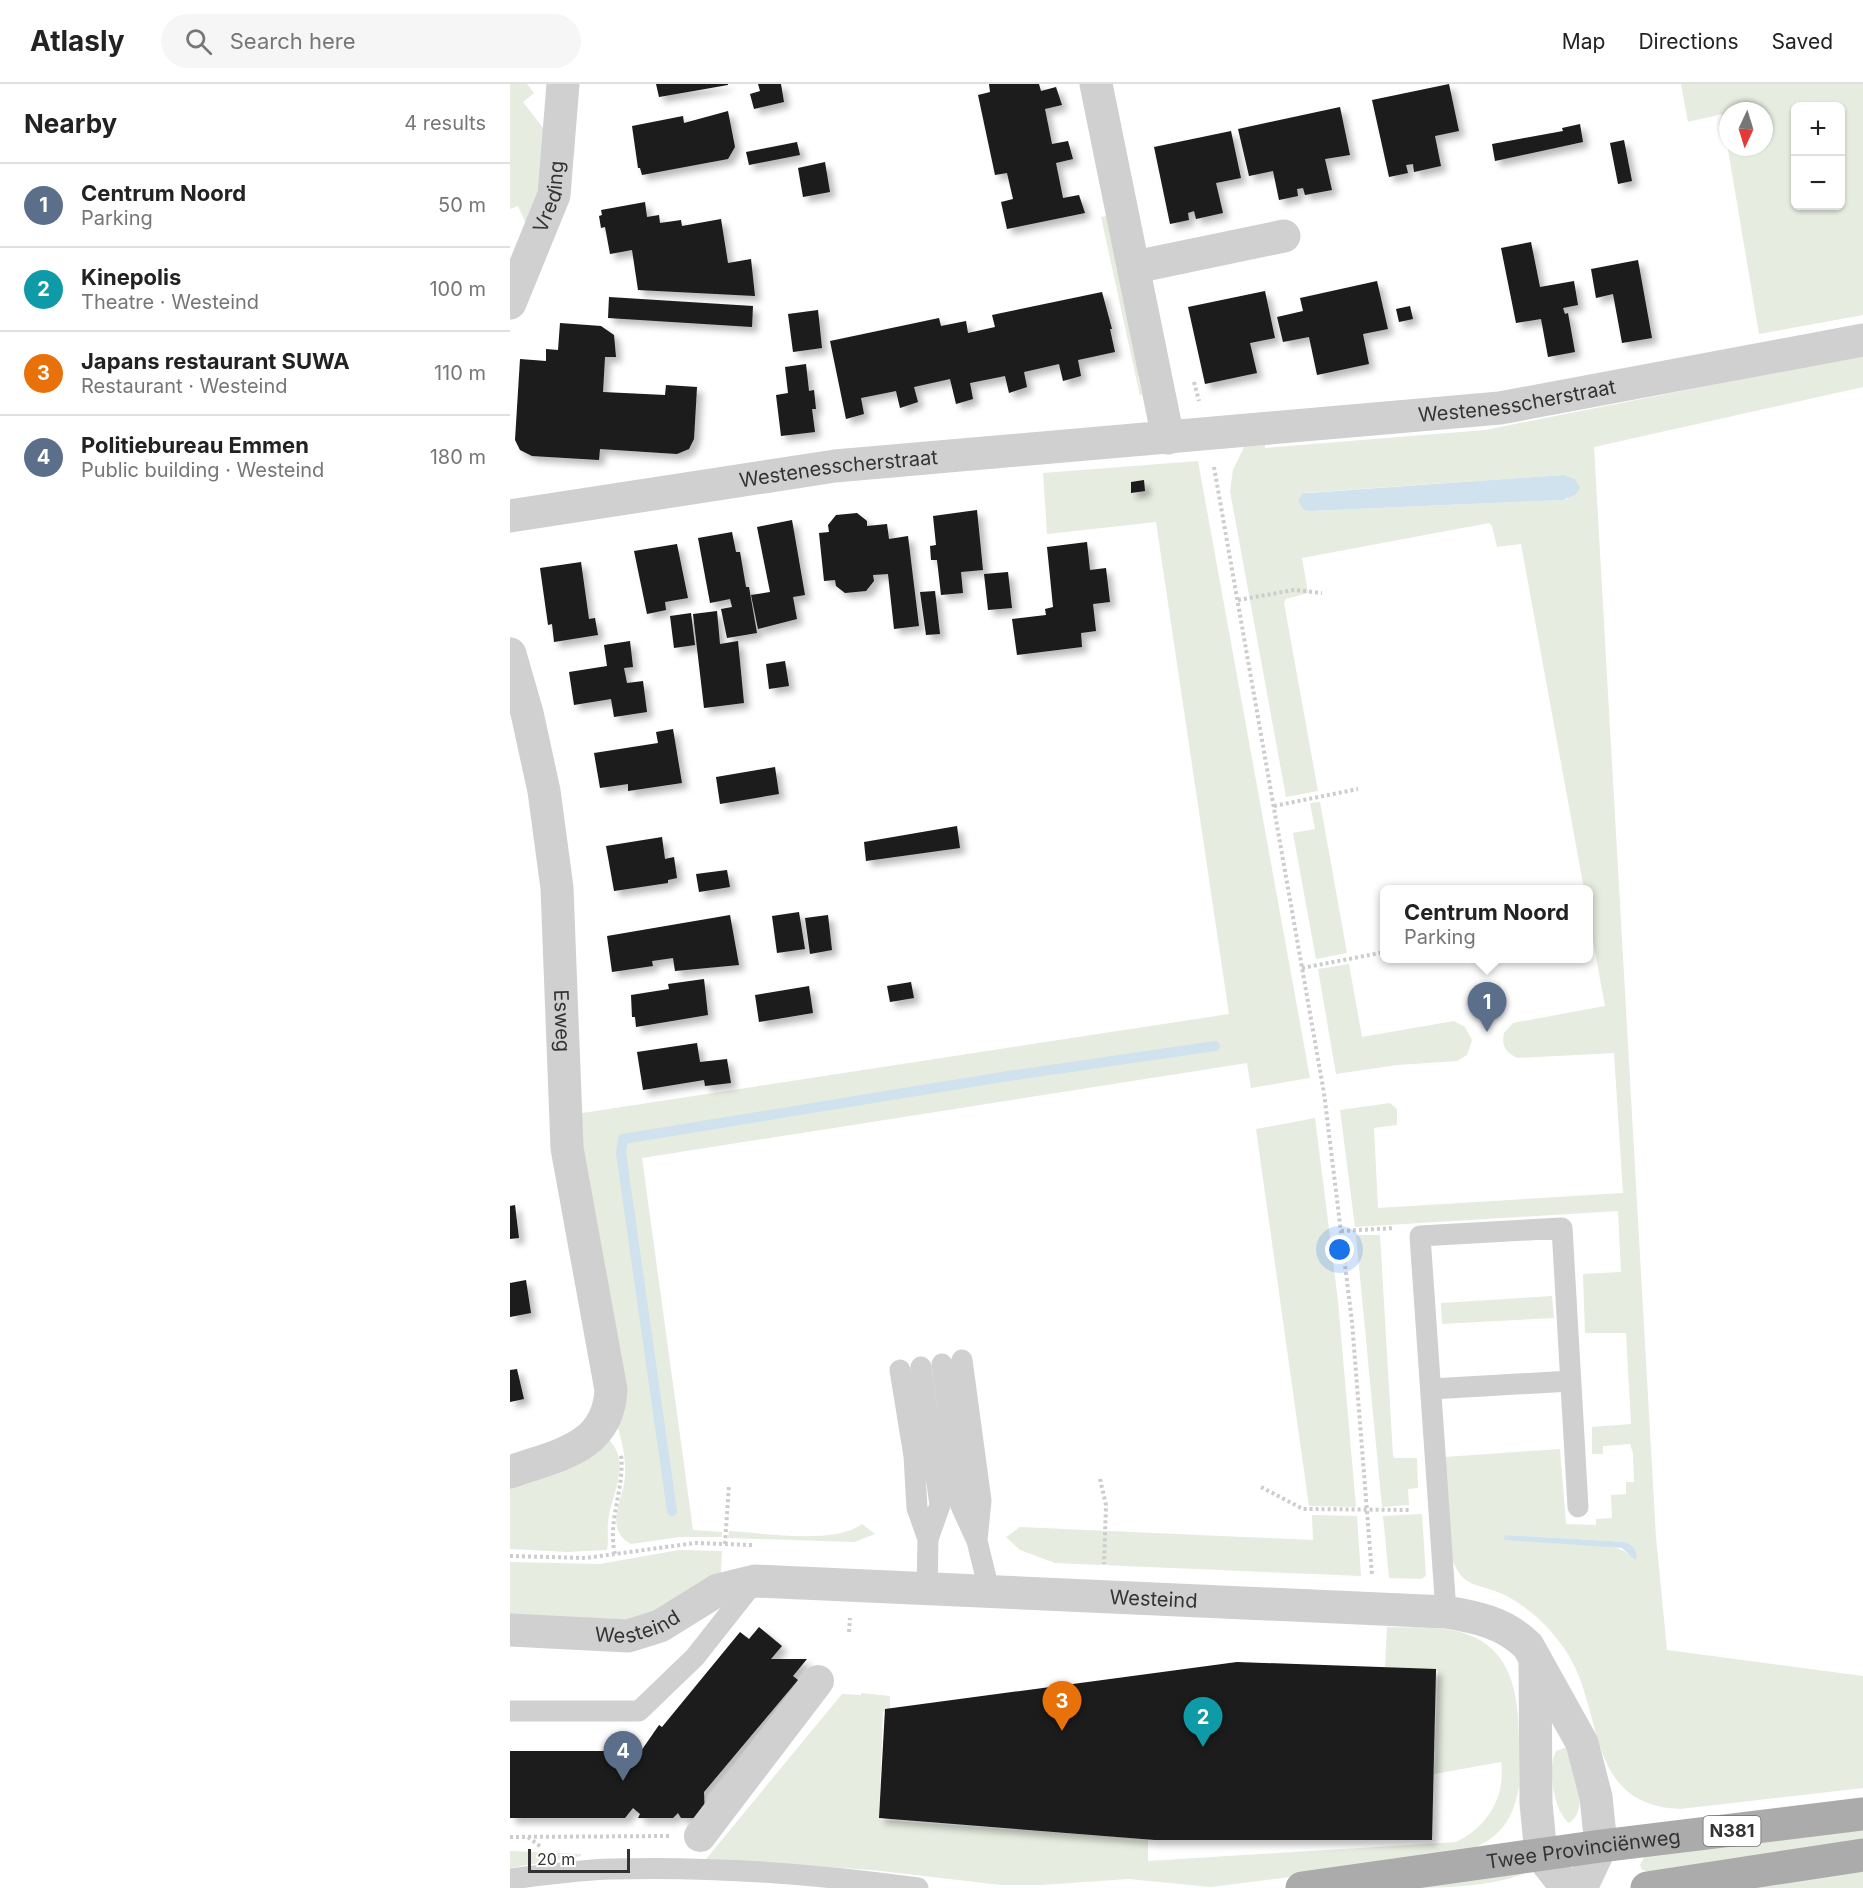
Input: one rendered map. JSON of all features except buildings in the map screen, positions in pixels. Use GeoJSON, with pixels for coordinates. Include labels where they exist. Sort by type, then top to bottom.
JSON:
{"type":"FeatureCollection","features":[{"type":"Feature","properties":{"kind":"main road","name":"Twee Provinciënweg"},"geometry":{"type":"LineString","coordinates":[[1302,1888],[1600,1846],[1863,1814]]}},
{"type":"Feature","properties":{"kind":"main road","name":"N381"},"geometry":{"type":"LineString","coordinates":[[1647,1888],[1863,1855]]}},
{"type":"Feature","properties":{"kind":"street","name":"Vreding"},"geometry":{"type":"LineString","coordinates":[[510,303],[554,195],[563,84]]}},
{"type":"Feature","properties":{"kind":"street"},"geometry":{"type":"LineString","coordinates":[[1096,84],[1168,438]]}},
{"type":"Feature","properties":{"kind":"street"},"geometry":{"type":"LineString","coordinates":[[1135,267],[1284,236]]}},
{"type":"Feature","properties":{"kind":"street","name":"Westenesscherstraat"},"geometry":{"type":"LineString","coordinates":[[510,516],[835,466],[1500,408],[1863,340]]}},
{"type":"Feature","properties":{"kind":"street","name":"Esweg"},"geometry":{"type":"LineString","coordinates":[[510,654],[527,713],[543,791],[557,888],[567,1148],[611,1390],[610,1407],[604,1423]]}},
{"type":"Feature","properties":{"kind":"street"},"geometry":{"type":"LineString","coordinates":[[510,1472],[581,1445],[594,1436],[604,1423]]}},
{"type":"Feature","properties":{"kind":"street","name":"Westeind"},"geometry":{"type":"LineString","coordinates":[[510,1630],[628,1635],[660,1626],[718,1590],[755,1581],[990,1594],[1446,1612],[1495,1623],[1517,1635],[1535,1659],[1582,1743],[1596,1797],[1600,1846],[1581,1888]]}},
{"type":"Feature","properties":{"kind":"street"},"geometry":{"type":"LineString","coordinates":[[1535,1659],[1536,1803],[1541,1855],[1567,1888]]}},
{"type":"Feature","properties":{"kind":"street"},"geometry":{"type":"LineString","coordinates":[[700,1836],[818,1681]]}},
{"type":"Feature","properties":{"kind":"lane"},"geometry":{"type":"LineString","coordinates":[[1446,1612],[1420,1236],[1562,1228],[1578,1508]]}},
{"type":"Feature","properties":{"kind":"lane"},"geometry":{"type":"LineString","coordinates":[[927,1589],[928,1539],[940,1505],[942,1364],[961,1506],[977,1541],[990,1594]]}},
{"type":"Feature","properties":{"kind":"lane"},"geometry":{"type":"LineString","coordinates":[[900,1370],[914,1456],[918,1508],[928,1539]]}},
{"type":"Feature","properties":{"kind":"lane"},"geometry":{"type":"LineString","coordinates":[[1431,1389],[1571,1381]]}},
{"type":"Feature","properties":{"kind":"lane"},"geometry":{"type":"LineString","coordinates":[[510,1711],[639,1711],[695,1657],[755,1581]]}},
{"type":"Feature","properties":{"kind":"lane"},"geometry":{"type":"LineString","coordinates":[[510,1878],[609,1869],[731,1869],[856,1879],[918,1888]]}},
{"type":"Feature","properties":{"kind":"path"},"geometry":{"type":"LineString","coordinates":[[1208,434],[1324,1093],[1352,1322],[1372,1557],[1372,1610]]}},
{"type":"Feature","properties":{"kind":"path"},"geometry":{"type":"LineString","coordinates":[[1238,600],[1294,590],[1322,593]]}},
{"type":"Feature","properties":{"kind":"path"},"geometry":{"type":"LineString","coordinates":[[1274,806],[1358,789]]}},
{"type":"Feature","properties":{"kind":"path"},"geometry":{"type":"LineString","coordinates":[[1302,968],[1380,953]]}},
{"type":"Feature","properties":{"kind":"path"},"geometry":{"type":"LineString","coordinates":[[1341,1231],[1404,1227],[1420,1236]]}},
{"type":"Feature","properties":{"kind":"path"},"geometry":{"type":"LineString","coordinates":[[604,1423],[617,1441],[621,1456],[622,1484],[612,1528],[615,1554]]}},
{"type":"Feature","properties":{"kind":"path"},"geometry":{"type":"LineString","coordinates":[[1100,1479],[1106,1505],[1103,1598]]}},
{"type":"Feature","properties":{"kind":"path"},"geometry":{"type":"LineString","coordinates":[[725,1544],[729,1485]]}},
{"type":"Feature","properties":{"kind":"path"},"geometry":{"type":"LineString","coordinates":[[1261,1487],[1303,1509],[1413,1510]]}},
{"type":"Feature","properties":{"kind":"path"},"geometry":{"type":"LineString","coordinates":[[510,1837],[700,1836]]}},
{"type":"Feature","properties":{"kind":"shaded area"},"geometry":{"type":"Polygon","coordinates":[[[510,84],[527,84],[534,93],[523,102],[550,137],[530,232],[518,206],[510,209],[510,84]]]}},
{"type":"Feature","properties":{"kind":"shaded area"},"geometry":{"type":"Polygon","coordinates":[[[1681,84],[1863,84],[1863,315],[1759,334],[1729,156],[1773,156],[1773,102],[1719,102],[1719,115],[1688,122],[1681,84]]]}},
{"type":"Feature","properties":{"kind":"shaded area"},"geometry":{"type":"Polygon","coordinates":[[[1111,215],[1146,375],[1138,377],[1142,394],[1140,396],[1101,217],[1111,215]]]}},
{"type":"Feature","properties":{"kind":"shaded area"},"geometry":{"type":"Polygon","coordinates":[[[1863,355],[1863,387],[1594,447],[1656,1537],[1667,1650],[1863,1676],[1863,1788],[1680,1809],[1649,1803],[1626,1790],[1611,1772],[1601,1749],[1577,1672],[1558,1640],[1524,1607],[1496,1591],[1471,1583],[1459,1573],[1454,1564],[1450,1551],[1445,1457],[1560,1449],[1566,1524],[1596,1525],[1596,1519],[1612,1518],[1611,1495],[1626,1494],[1626,1482],[1634,1482],[1633,1453],[1630,1444],[1603,1446],[1603,1454],[1592,1454],[1592,1427],[1631,1424],[1626,1333],[1585,1333],[1583,1274],[1621,1272],[1618,1211],[1355,1227],[1340,1110],[1390,1103],[1397,1109],[1397,1125],[1374,1128],[1378,1208],[1623,1193],[1614,1053],[1518,1058],[1510,1054],[1503,1042],[1504,1033],[1513,1023],[1605,1006],[1593,941],[1593,885],[1583,885],[1521,544],[1497,547],[1492,526],[1489,523],[1302,558],[1308,593],[1286,599],[1284,603],[1318,791],[1286,797],[1230,491],[1233,470],[1244,447],[1265,445],[1265,448],[1485,430],[1863,355]],[[1563,475],[1303,493],[1311,511],[1568,499],[1563,475]],[[1505,1535],[1505,1540],[1589,1543],[1619,1549],[1628,1554],[1626,1542],[1505,1535]]]}},
{"type":"Feature","properties":{"kind":"shaded area"},"geometry":{"type":"Polygon","coordinates":[[[1198,461],[1310,1078],[1251,1088],[1247,1063],[642,1158],[693,1530],[722,1532],[722,1537],[680,1537],[631,1544],[618,1531],[616,1523],[624,1486],[625,1463],[616,1422],[576,1114],[1229,1014],[1156,522],[1047,534],[1043,473],[1198,461]]]}},
{"type":"Feature","properties":{"kind":"shaded area"},"geometry":{"type":"Polygon","coordinates":[[[1320,802],[1347,953],[1316,959],[1293,833],[1315,829],[1310,803],[1320,802]]]}},
{"type":"Feature","properties":{"kind":"shaded area"},"geometry":{"type":"Polygon","coordinates":[[[1349,964],[1362,1037],[1454,1021],[1465,1027],[1472,1040],[1467,1055],[1457,1061],[1397,1065],[1336,1074],[1318,969],[1349,964]]]}},
{"type":"Feature","properties":{"kind":"shaded area"},"geometry":{"type":"Polygon","coordinates":[[[1315,1118],[1338,1301],[1356,1507],[1309,1506],[1256,1129],[1315,1118]]]}},
{"type":"Feature","properties":{"kind":"shaded area"},"geometry":{"type":"Polygon","coordinates":[[[1356,1235],[1380,1235],[1393,1456],[1395,1458],[1417,1458],[1418,1488],[1408,1489],[1409,1505],[1382,1507],[1356,1235]]]}},
{"type":"Feature","properties":{"kind":"shaded area"},"geometry":{"type":"Polygon","coordinates":[[[1552,1296],[1554,1318],[1442,1324],[1441,1303],[1552,1296]]]}},
{"type":"Feature","properties":{"kind":"shaded area"},"geometry":{"type":"Polygon","coordinates":[[[606,1437],[619,1456],[620,1467],[608,1522],[607,1550],[567,1552],[510,1549],[510,1483],[606,1437]]]}},
{"type":"Feature","properties":{"kind":"shaded area"},"geometry":{"type":"Polygon","coordinates":[[[1422,1514],[1426,1576],[1421,1579],[1389,1578],[1383,1516],[1422,1514]]]}},
{"type":"Feature","properties":{"kind":"shaded area"},"geometry":{"type":"Polygon","coordinates":[[[1312,1515],[1357,1516],[1361,1576],[1055,1563],[1020,1550],[1006,1537],[1020,1527],[1313,1540],[1312,1515]]]}},
{"type":"Feature","properties":{"kind":"shaded area"},"geometry":{"type":"Polygon","coordinates":[[[862,1524],[875,1534],[854,1542],[728,1538],[729,1531],[817,1536],[850,1530],[862,1524]]]}},
{"type":"Feature","properties":{"kind":"shaded area"},"geometry":{"type":"Polygon","coordinates":[[[679,1550],[722,1551],[721,1572],[701,1582],[643,1620],[510,1615],[510,1562],[600,1564],[679,1550]]]}},
{"type":"Feature","properties":{"kind":"shaded area"},"geometry":{"type":"Polygon","coordinates":[[[1387,1627],[1439,1628],[1469,1635],[1488,1646],[1502,1661],[1511,1679],[1519,1722],[1519,1786],[1516,1801],[1505,1825],[1497,1834],[1477,1847],[1450,1857],[1211,1887],[1128,1879],[1041,1885],[1001,1885],[872,1870],[706,1859],[842,1694],[861,1695],[861,1693],[890,1696],[890,1709],[883,1712],[879,1818],[881,1820],[1148,1839],[1148,1861],[1456,1842],[1477,1828],[1492,1809],[1501,1787],[1501,1762],[1434,1774],[1438,1671],[1385,1667],[1387,1627]]]}},
{"type":"Feature","properties":{"kind":"shaded area"},"geometry":{"type":"Polygon","coordinates":[[[1567,1747],[1577,1775],[1580,1798],[1576,1816],[1569,1823],[1559,1810],[1552,1778],[1556,1751],[1567,1747]]]}},
{"type":"Feature","properties":{"kind":"shaded area"},"geometry":{"type":"Polygon","coordinates":[[[1863,1829],[1863,1843],[1653,1873],[1642,1870],[1640,1865],[1645,1856],[1863,1829]]]}},
{"type":"Feature","properties":{"kind":"shaded area"},"geometry":{"type":"Polygon","coordinates":[[[510,1851],[581,1854],[581,1856],[510,1868],[510,1851]]]}},
{"type":"Feature","properties":{"kind":"shaded area"},"geometry":{"type":"Polygon","coordinates":[[[1863,1869],[1863,1888],[1730,1888],[1863,1869]]]}},
{"type":"Feature","properties":{"kind":"shaded area"},"geometry":{"type":"Polygon","coordinates":[[[1527,1872],[1481,1884],[1396,1888],[1527,1872]]]}},
{"type":"Feature","properties":{"kind":"water"},"geometry":{"type":"Polygon","coordinates":[[[1563,475],[1575,479],[1580,488],[1575,495],[1563,500],[1311,511],[1304,510],[1298,501],[1303,493],[1563,475]]]}},
{"type":"Feature","properties":{"kind":"water"},"geometry":{"type":"Polygon","coordinates":[[[1505,1535],[1626,1542],[1634,1548],[1637,1556],[1635,1560],[1622,1548],[1504,1540],[1505,1535]]]}},
{"type":"Feature","properties":{"kind":"waterway"},"geometry":{"type":"LineString","coordinates":[[672,1511],[621,1153],[623,1139],[1002,1077],[1215,1046]]}},
{"type":"Feature","properties":{"kind":"place","name":"Centrum Noord"},"geometry":{"type":"Point","coordinates":[1487,1032]}},
{"type":"Feature","properties":{"kind":"place","name":"Japans restaurant SUWA"},"geometry":{"type":"Point","coordinates":[1062,1731]}},
{"type":"Feature","properties":{"kind":"place","name":"Kinepolis"},"geometry":{"type":"Point","coordinates":[1203,1747]}},
{"type":"Feature","properties":{"kind":"place","name":"Politiebureau Emmen"},"geometry":{"type":"Point","coordinates":[623,1781]}}]}
